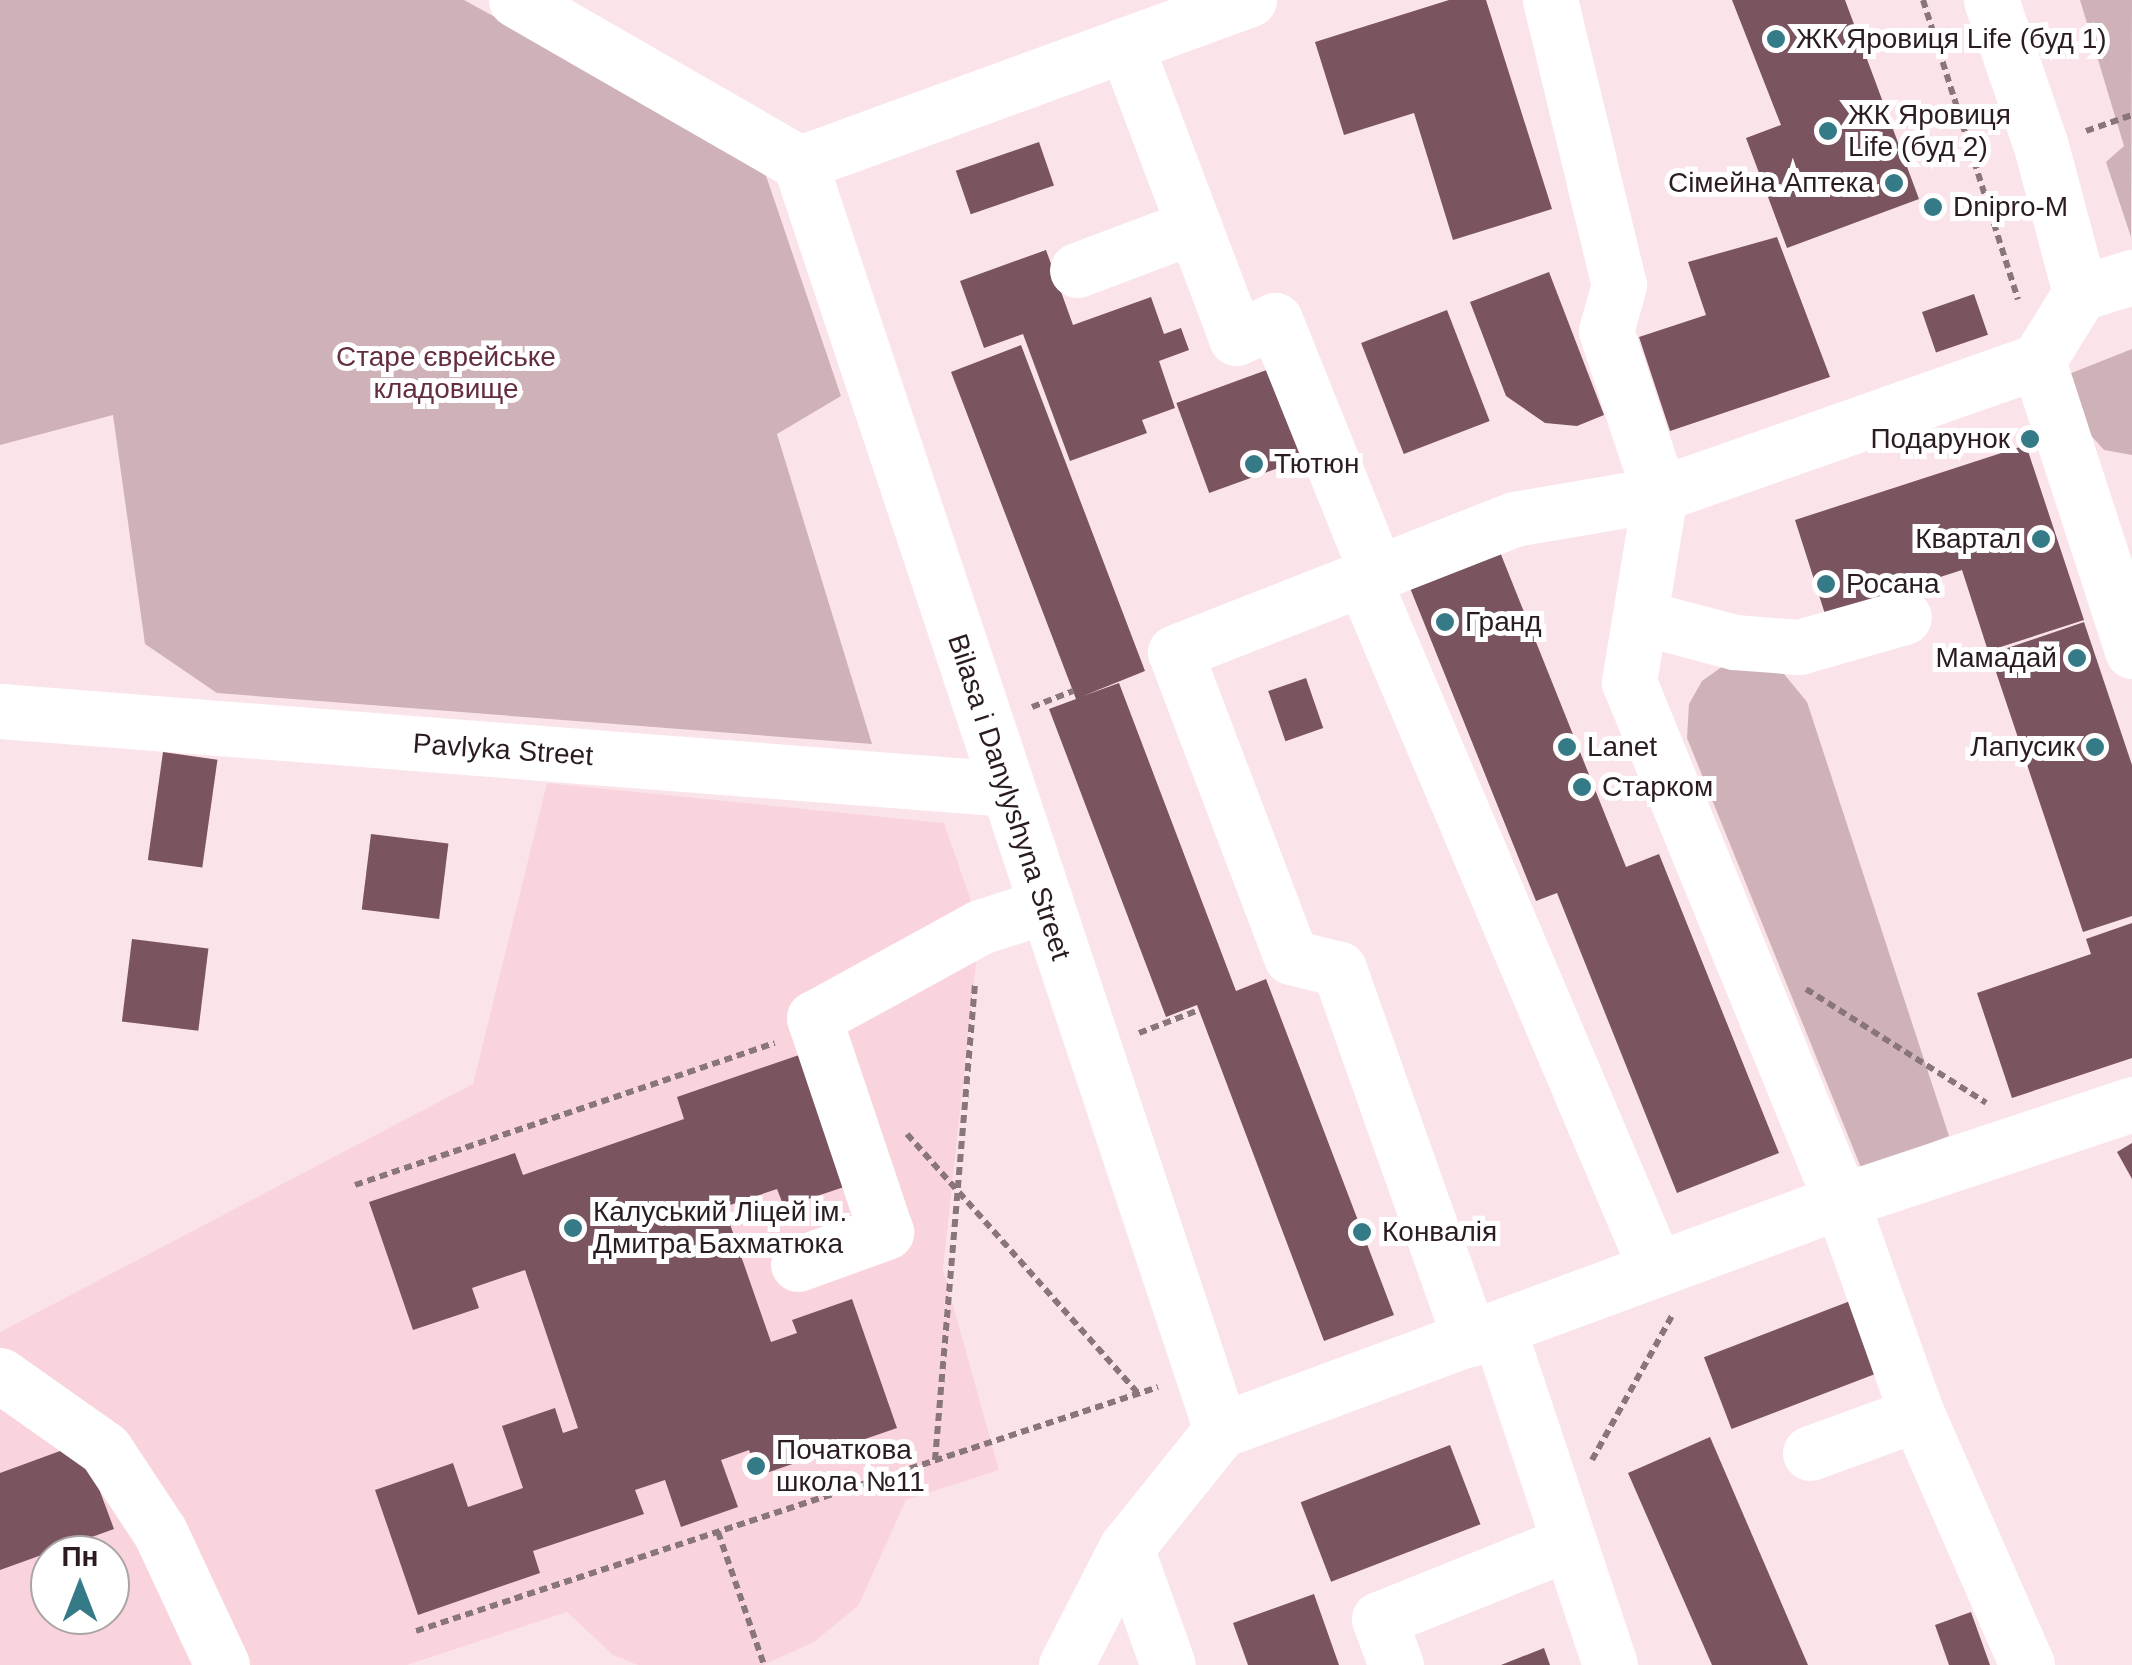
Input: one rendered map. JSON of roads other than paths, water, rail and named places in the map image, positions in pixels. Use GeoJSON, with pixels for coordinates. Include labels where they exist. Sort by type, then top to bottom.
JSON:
{"type":"FeatureCollection","features":[{"type":"Feature","properties":{"kind":"street"},"geometry":{"type":"LineString","coordinates":[[542,7],[800,163],[1127,49],[1249,0]]}},
{"type":"Feature","properties":{"kind":"street"},"geometry":{"type":"LineString","coordinates":[[1550,0],[1619,286],[1606,331],[1660,494],[1629,682],[1841,1201],[1917,1414],[2026,1665]]}},
{"type":"Feature","properties":{"kind":"street"},"geometry":{"type":"LineString","coordinates":[[1991,0],[2042,146],[2080,293]]}},
{"type":"Feature","properties":{"kind":"street"},"geometry":{"type":"LineString","coordinates":[[1127,49],[1236,338],[1275,320],[1370,578],[1656,1268]]}},
{"type":"Feature","properties":{"kind":"street","name":"Bilasa i Danylyshyna Street"},"geometry":{"type":"LineString","coordinates":[[800,163],[1221,1430]]}},
{"type":"Feature","properties":{"kind":"street"},"geometry":{"type":"LineString","coordinates":[[1077,270],[1194,226]]}},
{"type":"Feature","properties":{"kind":"street"},"geometry":{"type":"LineString","coordinates":[[1610,1665],[1564,1530],[1339,969],[1291,957],[1175,652],[1514,519],[1660,494],[2038,362],[2080,293],[2132,277]]}},
{"type":"Feature","properties":{"kind":"street"},"geometry":{"type":"LineString","coordinates":[[2038,362],[2132,651]]}},
{"type":"Feature","properties":{"kind":"street"},"geometry":{"type":"LineString","coordinates":[[1640,617],[1734,642],[1799,647],[1904,617]]}},
{"type":"Feature","properties":{"kind":"street","name":"Pavlyka Street"},"geometry":{"type":"LineString","coordinates":[[0,712],[1006,789]]}},
{"type":"Feature","properties":{"kind":"street"},"geometry":{"type":"LineString","coordinates":[[798,1264],[886,1232],[814,1018],[980,926],[1045,906]]}},
{"type":"Feature","properties":{"kind":"street"},"geometry":{"type":"LineString","coordinates":[[1066,1665],[1126,1548],[1221,1430],[1841,1201],[2132,1104]]}},
{"type":"Feature","properties":{"kind":"street"},"geometry":{"type":"LineString","coordinates":[[0,1375],[105,1449],[160,1532],[222,1665]]}},
{"type":"Feature","properties":{"kind":"street"},"geometry":{"type":"LineString","coordinates":[[1810,1452],[1917,1414]]}},
{"type":"Feature","properties":{"kind":"street"},"geometry":{"type":"LineString","coordinates":[[1396,1665],[1379,1619],[1564,1530]]}},
{"type":"Feature","properties":{"kind":"street"},"geometry":{"type":"LineString","coordinates":[[1126,1548],[1168,1665]]}},
{"type":"Feature","properties":{"kind":"place","name":"ЖК Яровиця Life (буд 1)"},"geometry":{"type":"Point","coordinates":[1776,39]}},
{"type":"Feature","properties":{"kind":"place","name":"ЖК Яровиця Life (буд 2)"},"geometry":{"type":"Point","coordinates":[1828,131]}},
{"type":"Feature","properties":{"kind":"place","name":"Сімейна Аптека"},"geometry":{"type":"Point","coordinates":[1894,183]}},
{"type":"Feature","properties":{"kind":"place","name":"Dnipro-M"},"geometry":{"type":"Point","coordinates":[1933,207]}},
{"type":"Feature","properties":{"kind":"place","name":"Подарунок"},"geometry":{"type":"Point","coordinates":[2030,439]}},
{"type":"Feature","properties":{"kind":"place","name":"Тютюн"},"geometry":{"type":"Point","coordinates":[1254,464]}},
{"type":"Feature","properties":{"kind":"place","name":"Квартал"},"geometry":{"type":"Point","coordinates":[2041,539]}},
{"type":"Feature","properties":{"kind":"place","name":"Росана"},"geometry":{"type":"Point","coordinates":[1826,584]}},
{"type":"Feature","properties":{"kind":"place","name":"Гранд"},"geometry":{"type":"Point","coordinates":[1445,622]}},
{"type":"Feature","properties":{"kind":"place","name":"Мамадай"},"geometry":{"type":"Point","coordinates":[2077,658]}},
{"type":"Feature","properties":{"kind":"place","name":"Lanet"},"geometry":{"type":"Point","coordinates":[1567,747]}},
{"type":"Feature","properties":{"kind":"place","name":"Лапусик"},"geometry":{"type":"Point","coordinates":[2095,747]}},
{"type":"Feature","properties":{"kind":"place","name":"Старком"},"geometry":{"type":"Point","coordinates":[1582,787]}},
{"type":"Feature","properties":{"kind":"place","name":"Калуський Ліцей ім. Дмитра Бахматюка"},"geometry":{"type":"Point","coordinates":[573,1228]}},
{"type":"Feature","properties":{"kind":"place","name":"Конвалія"},"geometry":{"type":"Point","coordinates":[1362,1232]}},
{"type":"Feature","properties":{"kind":"place","name":"Початкова школа №11"},"geometry":{"type":"Point","coordinates":[756,1466]}},
{"type":"Feature","properties":{"kind":"park label","name":"Старе єврейське кладовище"},"geometry":{"type":"Point","coordinates":[446,373]}}]}
